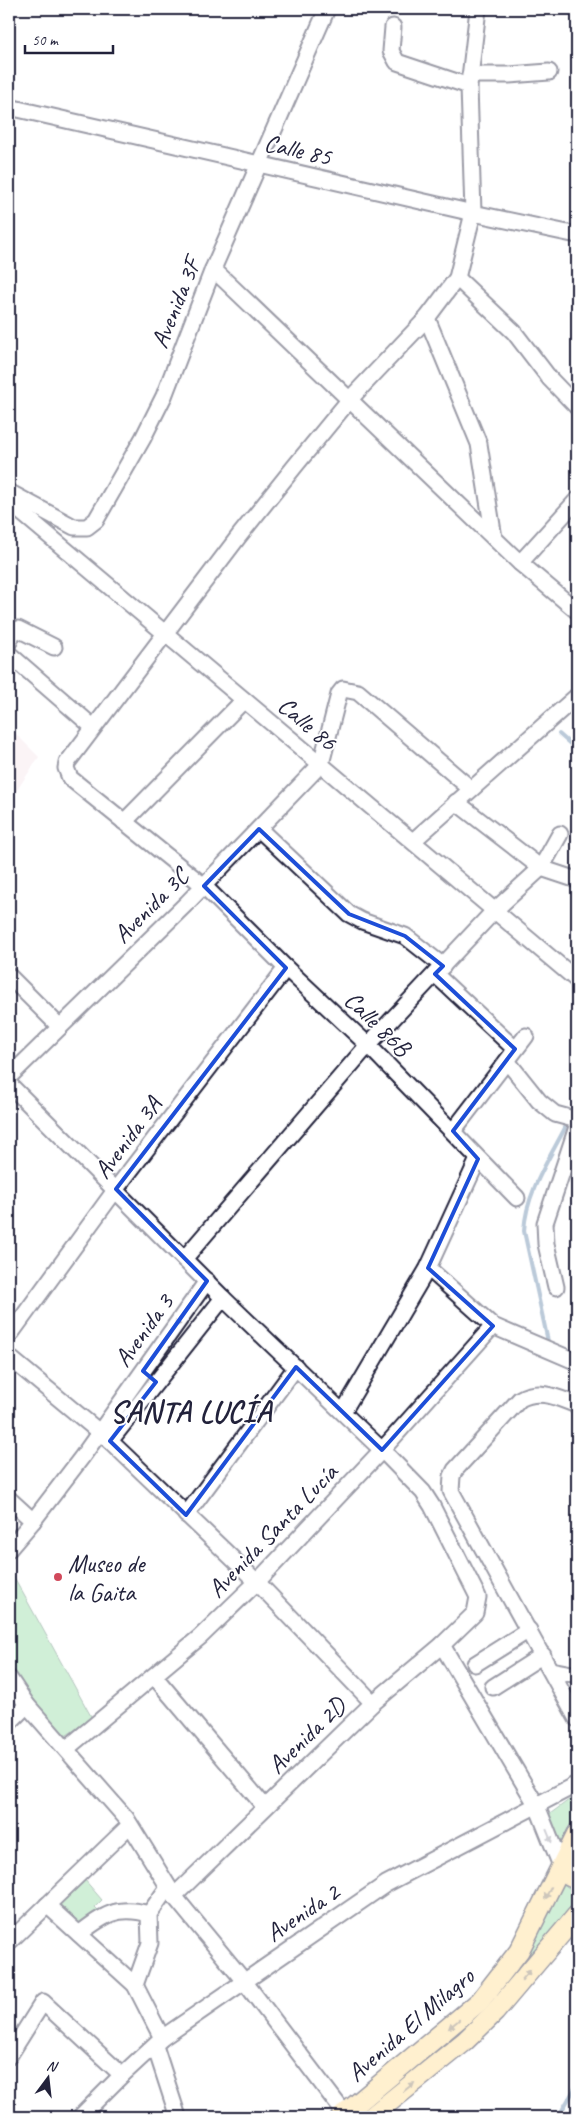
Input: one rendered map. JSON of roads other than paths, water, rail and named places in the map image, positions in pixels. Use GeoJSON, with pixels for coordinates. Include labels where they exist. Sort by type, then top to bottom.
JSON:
{"type":"FeatureCollection","features":[{"type":"Feature","properties":{"kind":"main road","name":"Avenida El Milagro"},"geometry":{"type":"LineString","coordinates":[[343,2116],[480,2001],[519,1951],[577,1834]]}},
{"type":"Feature","properties":{"kind":"main road"},"geometry":{"type":"LineString","coordinates":[[561,1866],[569,1875],[577,1879]]}},
{"type":"Feature","properties":{"kind":"main road","name":"Avenida El Milagro"},"geometry":{"type":"LineString","coordinates":[[371,2117],[464,2042],[496,2012],[577,1915]]}},
{"type":"Feature","properties":{"kind":"street","name":"Avenida 3F"},"geometry":{"type":"LineString","coordinates":[[9,492],[74,527],[87,526],[96,520],[157,411],[213,269],[326,9]]}},
{"type":"Feature","properties":{"kind":"street"},"geometry":{"type":"LineString","coordinates":[[478,9],[469,80],[473,213],[457,278],[514,332],[550,379],[577,407]]}},
{"type":"Feature","properties":{"kind":"street"},"geometry":{"type":"LineString","coordinates":[[393,27],[391,51],[397,62],[469,80],[549,72]]}},
{"type":"Feature","properties":{"kind":"street","name":"Calle 85"},"geometry":{"type":"LineString","coordinates":[[9,107],[258,165],[577,235]]}},
{"type":"Feature","properties":{"kind":"street"},"geometry":{"type":"LineString","coordinates":[[213,269],[520,563],[577,611]]}},
{"type":"Feature","properties":{"kind":"street","name":"Calle 86B"},"geometry":{"type":"LineString","coordinates":[[457,278],[427,318],[350,399],[239,536],[166,635],[93,727],[67,763],[67,774],[204,886],[286,968],[368,1045],[517,1198]]}},
{"type":"Feature","properties":{"kind":"street"},"geometry":{"type":"LineString","coordinates":[[427,318],[479,444],[494,538]]}},
{"type":"Feature","properties":{"kind":"street"},"geometry":{"type":"LineString","coordinates":[[520,563],[577,500]]}},
{"type":"Feature","properties":{"kind":"street","name":"Calle 86"},"geometry":{"type":"LineString","coordinates":[[9,502],[577,980]]}},
{"type":"Feature","properties":{"kind":"street"},"geometry":{"type":"LineString","coordinates":[[9,642],[13,632],[18,629],[54,648]]}},
{"type":"Feature","properties":{"kind":"street"},"geometry":{"type":"LineString","coordinates":[[9,654],[93,727]]}},
{"type":"Feature","properties":{"kind":"street"},"geometry":{"type":"LineString","coordinates":[[321,764],[339,694],[343,690],[350,689],[358,692],[471,790]]}},
{"type":"Feature","properties":{"kind":"street"},"geometry":{"type":"LineString","coordinates":[[413,841],[577,696]]}},
{"type":"Feature","properties":{"kind":"street"},"geometry":{"type":"LineString","coordinates":[[124,822],[244,700]]}},
{"type":"Feature","properties":{"kind":"street","name":"Avenida 3C"},"geometry":{"type":"LineString","coordinates":[[9,1077],[204,886],[321,764]]}},
{"type":"Feature","properties":{"kind":"street"},"geometry":{"type":"LineString","coordinates":[[456,802],[540,868],[577,880]]}},
{"type":"Feature","properties":{"kind":"street"},"geometry":{"type":"LineString","coordinates":[[259,829],[349,914],[362,921],[405,936],[439,970],[511,1055],[539,1101],[555,1114],[577,1120]]}},
{"type":"Feature","properties":{"kind":"street"},"geometry":{"type":"LineString","coordinates":[[184,1259],[368,1045],[494,911],[540,868],[560,834]]}},
{"type":"Feature","properties":{"kind":"street","name":"Avenida 3A"},"geometry":{"type":"LineString","coordinates":[[9,1336],[116,1189],[286,968]]}},
{"type":"Feature","properties":{"kind":"street"},"geometry":{"type":"LineString","coordinates":[[9,976],[60,1027]]}},
{"type":"Feature","properties":{"kind":"street"},"geometry":{"type":"LineString","coordinates":[[453,1131],[526,1036]]}},
{"type":"Feature","properties":{"kind":"street"},"geometry":{"type":"LineString","coordinates":[[9,1084],[223,1298],[382,1450]]}},
{"type":"Feature","properties":{"kind":"street"},"geometry":{"type":"LineString","coordinates":[[556,1287],[546,1244],[545,1223],[577,1127]]}},
{"type":"Feature","properties":{"kind":"street"},"geometry":{"type":"LineString","coordinates":[[343,1412],[428,1268],[478,1159]]}},
{"type":"Feature","properties":{"kind":"street"},"geometry":{"type":"LineString","coordinates":[[428,1268],[493,1326],[577,1362]]}},
{"type":"Feature","properties":{"kind":"street","name":"Avenida 3"},"geometry":{"type":"LineString","coordinates":[[104,1437],[143,1371],[207,1282]]}},
{"type":"Feature","properties":{"kind":"street","name":"Avenida 3"},"geometry":{"type":"LineString","coordinates":[[9,1549],[104,1437],[156,1382],[223,1298]]}},
{"type":"Feature","properties":{"kind":"street","name":"Avenida Santa Lucía"},"geometry":{"type":"LineString","coordinates":[[66,1749],[200,1637],[257,1582],[382,1450],[493,1326]]}},
{"type":"Feature","properties":{"kind":"street"},"geometry":{"type":"LineString","coordinates":[[9,1357],[104,1437],[257,1582],[373,1703]]}},
{"type":"Feature","properties":{"kind":"street"},"geometry":{"type":"LineString","coordinates":[[186,1515],[296,1367]]}},
{"type":"Feature","properties":{"kind":"street"},"geometry":{"type":"LineString","coordinates":[[143,1371],[156,1382]]}},
{"type":"Feature","properties":{"kind":"street"},"geometry":{"type":"LineString","coordinates":[[577,1405],[539,1393],[529,1394],[520,1399],[452,1476],[451,1491],[577,1719]]}},
{"type":"Feature","properties":{"kind":"street","name":"Avenida 2D"},"geometry":{"type":"LineString","coordinates":[[149,1914],[266,1807],[373,1703],[442,1645],[475,1613],[478,1603],[475,1590],[432,1506],[423,1492],[382,1450]]}},
{"type":"Feature","properties":{"kind":"street"},"geometry":{"type":"LineString","coordinates":[[9,1499],[33,1521]]}},
{"type":"Feature","properties":{"kind":"street"},"geometry":{"type":"LineString","coordinates":[[475,1664],[529,1630]]}},
{"type":"Feature","properties":{"kind":"street"},"geometry":{"type":"LineString","coordinates":[[442,1645],[537,1806],[561,1866]]}},
{"type":"Feature","properties":{"kind":"street"},"geometry":{"type":"LineString","coordinates":[[493,1687],[543,1655]]}},
{"type":"Feature","properties":{"kind":"street"},"geometry":{"type":"LineString","coordinates":[[551,1670],[577,1675]]}},
{"type":"Feature","properties":{"kind":"street"},"geometry":{"type":"LineString","coordinates":[[154,1676],[266,1807]]}},
{"type":"Feature","properties":{"kind":"street"},"geometry":{"type":"LineString","coordinates":[[9,1678],[27,1705],[130,1825],[171,1892],[244,1981],[343,2116]]}},
{"type":"Feature","properties":{"kind":"street"},"geometry":{"type":"LineString","coordinates":[[9,1723],[27,1705]]}},
{"type":"Feature","properties":{"kind":"street","name":"Avenida 2"},"geometry":{"type":"LineString","coordinates":[[80,2117],[158,2042],[386,1884],[577,1784]]}},
{"type":"Feature","properties":{"kind":"street"},"geometry":{"type":"LineString","coordinates":[[9,1942],[130,1825]]}},
{"type":"Feature","properties":{"kind":"street"},"geometry":{"type":"LineString","coordinates":[[47,1905],[134,1984],[158,2042],[178,2117]]}},
{"type":"Feature","properties":{"kind":"street"},"geometry":{"type":"LineString","coordinates":[[79,1934],[103,1916],[131,1910],[149,1914],[150,1943],[134,1984]]}},
{"type":"Feature","properties":{"kind":"street"},"geometry":{"type":"LineString","coordinates":[[9,2056],[44,2002],[122,2075]]}},
{"type":"Feature","properties":{"kind":"waterway"},"geometry":{"type":"LineString","coordinates":[[559,734],[577,750]]}},
{"type":"Feature","properties":{"kind":"waterway"},"geometry":{"type":"LineString","coordinates":[[549,1346],[524,1231],[533,1190],[565,1128]]}},
{"type":"Feature","properties":{"kind":"waterway"},"geometry":{"type":"LineString","coordinates":[[558,2117],[577,2085]]}},
{"type":"Feature","properties":{"kind":"place","name":"Museo de la Gaita"},"geometry":{"type":"Point","coordinates":[58,1577]}},
{"type":"Feature","properties":{"kind":"district","name":"SANTA LUCÍA"},"geometry":{"type":"Point","coordinates":[191,1412]}}]}
